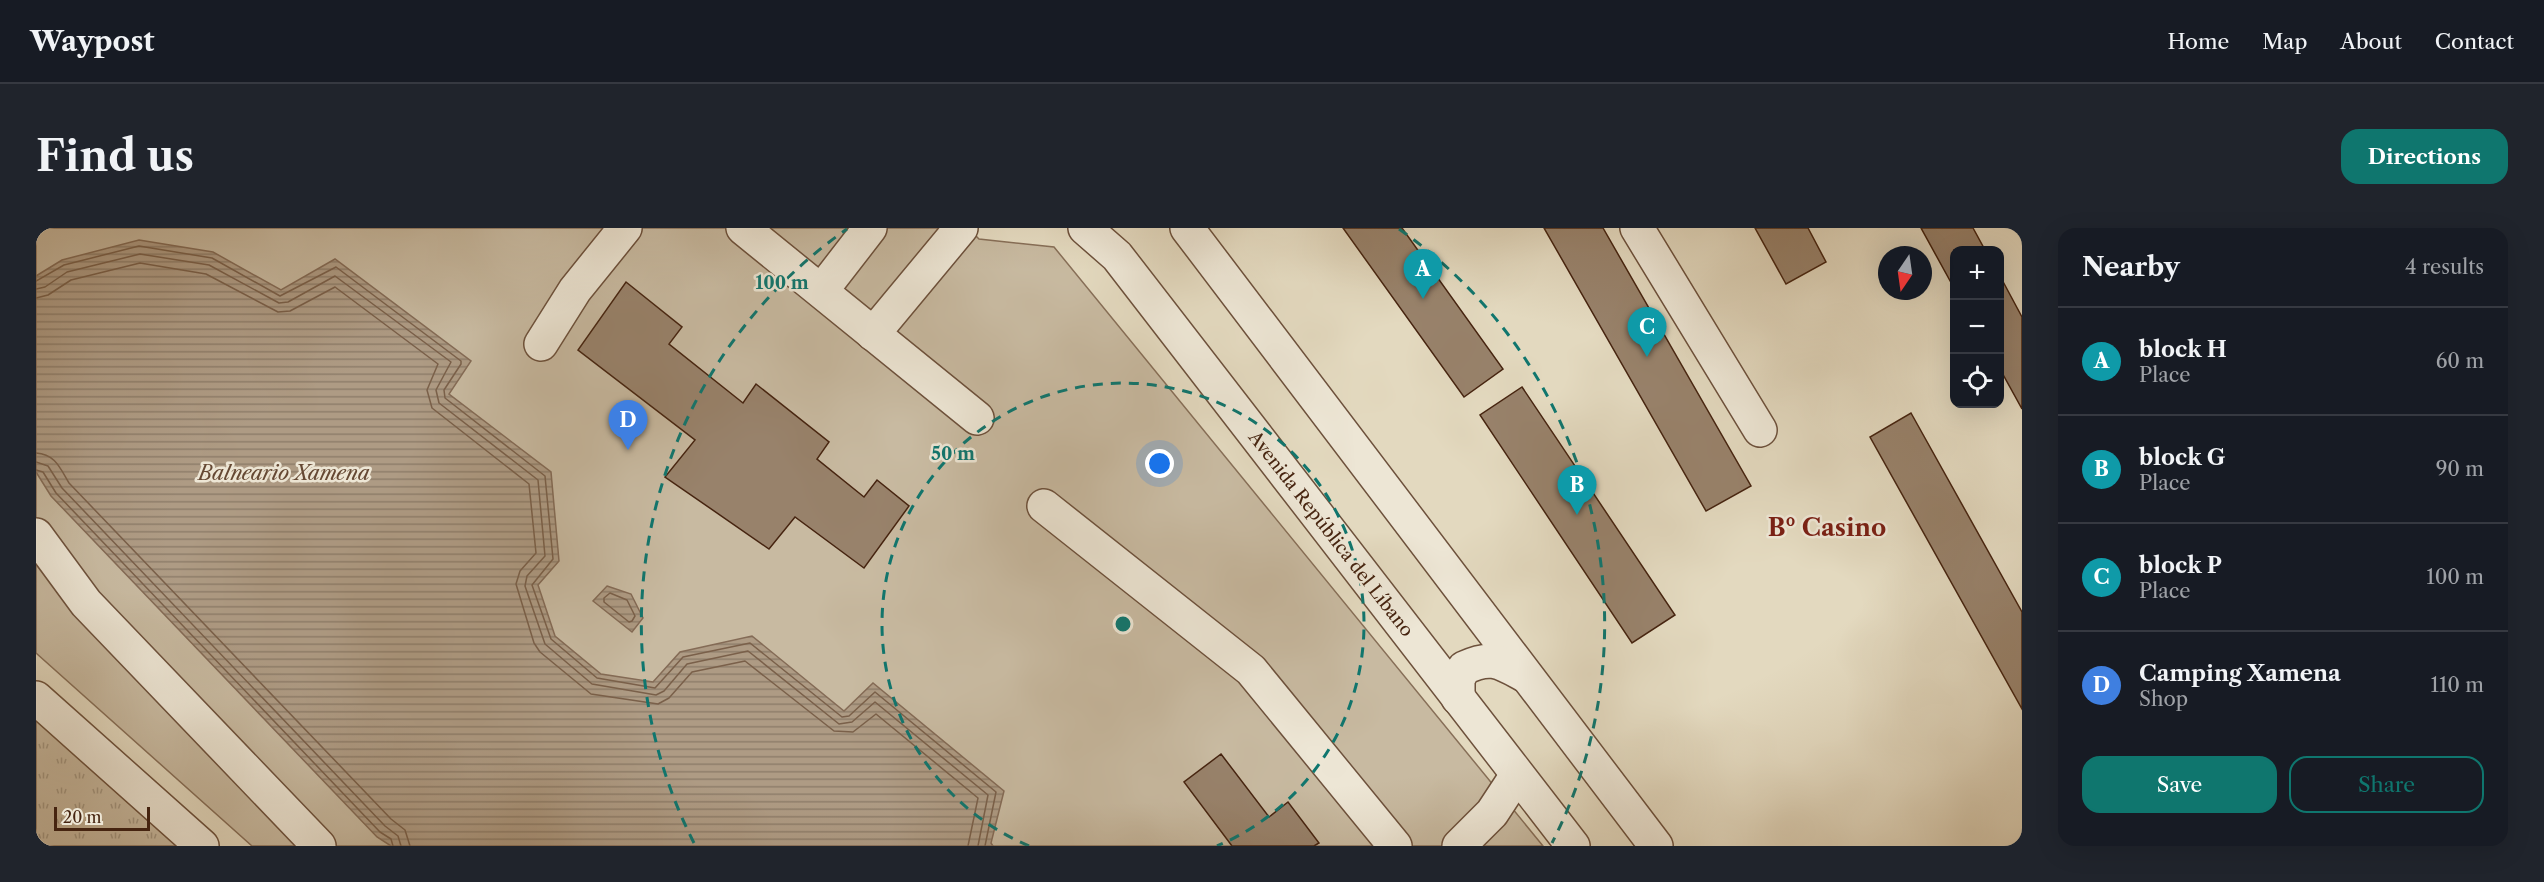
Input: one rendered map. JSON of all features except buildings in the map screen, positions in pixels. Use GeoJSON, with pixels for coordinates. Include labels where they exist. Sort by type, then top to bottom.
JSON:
{"type":"FeatureCollection","features":[{"type":"Feature","properties":{"kind":"street"},"geometry":{"type":"LineString","coordinates":[[541,344],[575,290],[625,228]]}},
{"type":"Feature","properties":{"kind":"street"},"geometry":{"type":"LineString","coordinates":[[743,228],[977,418]]}},
{"type":"Feature","properties":{"kind":"street"},"geometry":{"type":"LineString","coordinates":[[822,290],[870,228]]}},
{"type":"Feature","properties":{"kind":"street"},"geometry":{"type":"LineString","coordinates":[[873,334],[962,228]]}},
{"type":"Feature","properties":{"kind":"street","name":"Avenida República del Líbano"},"geometry":{"type":"LineString","coordinates":[[1085,228],[1117,256],[1572,846]]}},
{"type":"Feature","properties":{"kind":"street"},"geometry":{"type":"LineString","coordinates":[[1187,228],[1651,843]]}},
{"type":"Feature","properties":{"kind":"street"},"geometry":{"type":"LineString","coordinates":[[1637,228],[1760,430]]}},
{"type":"Feature","properties":{"kind":"street"},"geometry":{"type":"LineString","coordinates":[[1044,506],[1251,670],[1395,846]]}},
{"type":"Feature","properties":{"kind":"street"},"geometry":{"type":"LineString","coordinates":[[36,535],[86,603],[319,846]]}},
{"type":"Feature","properties":{"kind":"street"},"geometry":{"type":"LineString","coordinates":[[1458,698],[1458,679],[1464,668],[1482,659],[1497,661],[1527,677]]}},
{"type":"Feature","properties":{"kind":"street"},"geometry":{"type":"LineString","coordinates":[[36,698],[202,846]]}},
{"type":"Feature","properties":{"kind":"street"},"geometry":{"type":"LineString","coordinates":[[1459,846],[1492,813],[1517,775]]}},
{"type":"Feature","properties":{"kind":"green space"},"geometry":{"type":"Polygon","coordinates":[[[36,228],[968,228],[979,239],[1054,247],[1543,846],[252,846],[36,653],[36,228]]]}},
{"type":"Feature","properties":{"kind":"green space"},"geometry":{"type":"Polygon","coordinates":[[[36,716],[185,846],[36,846],[36,716]]]}},
{"type":"Feature","properties":{"kind":"water","name":"Balneario Xamena"},"geometry":{"type":"Polygon","coordinates":[[[139,240],[213,252],[281,290],[335,259],[471,361],[449,394],[551,472],[559,561],[538,585],[555,636],[601,674],[653,682],[680,652],[752,636],[844,711],[873,683],[1004,791],[991,843],[993,846],[391,846],[377,837],[51,496],[36,472],[36,276],[62,260],[139,240]]]}},
{"type":"Feature","properties":{"kind":"water"},"geometry":{"type":"Polygon","coordinates":[[[607,586],[631,594],[643,618],[632,632],[593,601],[607,586]]]}},
{"type":"Feature","properties":{"kind":"place","name":"block H"},"geometry":{"type":"Point","coordinates":[1423,299]}},
{"type":"Feature","properties":{"kind":"place","name":"block P"},"geometry":{"type":"Point","coordinates":[1647,357]}},
{"type":"Feature","properties":{"kind":"place","name":"Camping Xamena"},"geometry":{"type":"Point","coordinates":[628,450]}},
{"type":"Feature","properties":{"kind":"place","name":"block G"},"geometry":{"type":"Point","coordinates":[1577,515]}},
{"type":"Feature","properties":{"kind":"district","name":"Bº Casino"},"geometry":{"type":"Point","coordinates":[1827,528]}}]}
